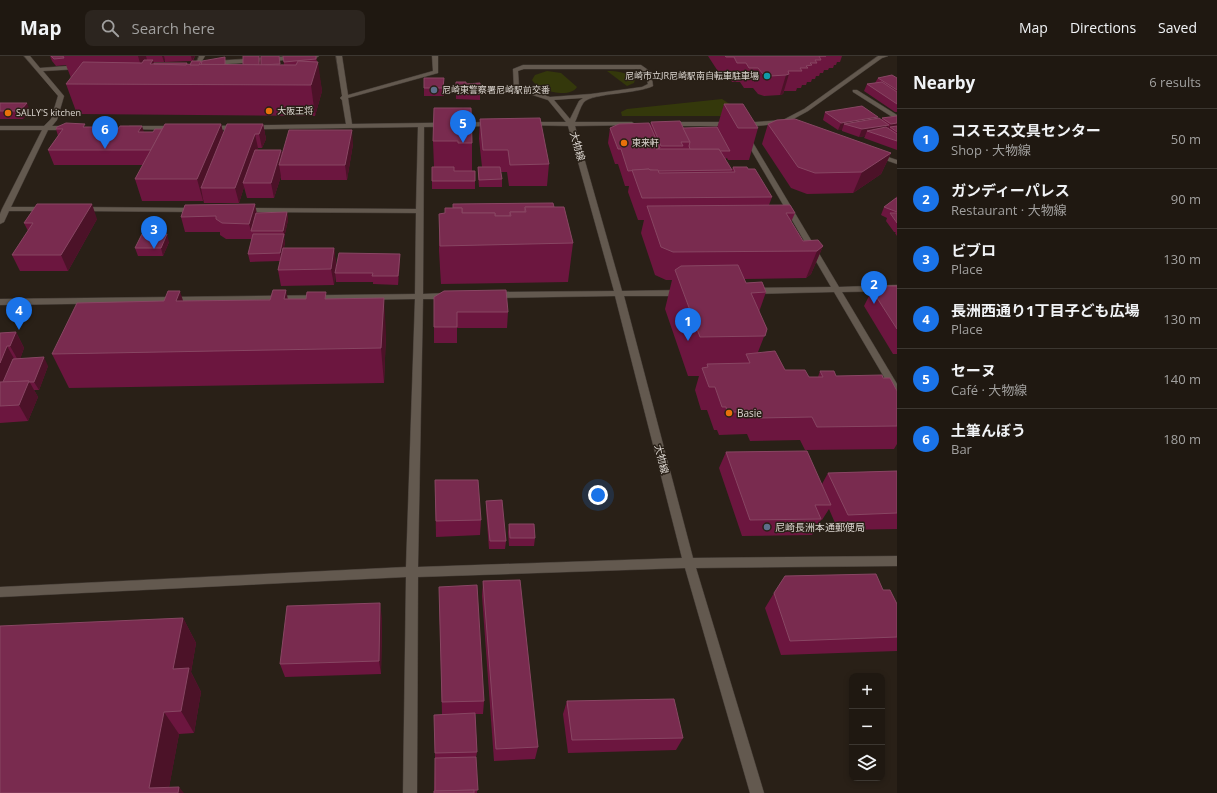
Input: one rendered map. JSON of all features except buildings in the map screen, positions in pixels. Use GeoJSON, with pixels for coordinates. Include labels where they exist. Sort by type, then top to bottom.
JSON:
{"type":"FeatureCollection","features":[{"type":"Feature","properties":{"kind":"street"},"geometry":{"type":"LineString","coordinates":[[0,222],[46,128],[54,120],[61,96],[27,56]]}},
{"type":"Feature","properties":{"kind":"street"},"geometry":{"type":"LineString","coordinates":[[197,65],[202,56]]}},
{"type":"Feature","properties":{"kind":"street"},"geometry":{"type":"LineString","coordinates":[[189,66],[316,56]]}},
{"type":"Feature","properties":{"kind":"street"},"geometry":{"type":"LineString","coordinates":[[339,56],[343,98],[349,126]]}},
{"type":"Feature","properties":{"kind":"street"},"geometry":{"type":"LineString","coordinates":[[343,98],[436,72],[435,56]]}},
{"type":"Feature","properties":{"kind":"street"},"geometry":{"type":"LineString","coordinates":[[784,122],[806,110],[880,57],[885,56]]}},
{"type":"Feature","properties":{"kind":"street"},"geometry":{"type":"LineString","coordinates":[[38,70],[90,66]]}},
{"type":"Feature","properties":{"kind":"street"},"geometry":{"type":"LineString","coordinates":[[523,66],[641,67],[648,72],[651,85],[643,89],[592,96],[550,99],[516,88],[515,70],[523,66]]}},
{"type":"Feature","properties":{"kind":"street"},"geometry":{"type":"LineString","coordinates":[[855,91],[897,118]]}},
{"type":"Feature","properties":{"kind":"street"},"geometry":{"type":"LineString","coordinates":[[571,124],[582,101],[592,96]]}},
{"type":"Feature","properties":{"kind":"street"},"geometry":{"type":"LineString","coordinates":[[550,99],[571,124]]}},
{"type":"Feature","properties":{"kind":"street"},"geometry":{"type":"LineString","coordinates":[[661,124],[739,124],[784,122],[795,126]]}},
{"type":"Feature","properties":{"kind":"street"},"geometry":{"type":"LineString","coordinates":[[206,128],[500,124]]}},
{"type":"Feature","properties":{"kind":"street"},"geometry":{"type":"LineString","coordinates":[[524,124],[637,124]]}},
{"type":"Feature","properties":{"kind":"street","name":"大物線"},"geometry":{"type":"LineString","coordinates":[[571,124],[619,294],[689,563],[758,793]]}},
{"type":"Feature","properties":{"kind":"street"},"geometry":{"type":"LineString","coordinates":[[739,124],[897,392]]}},
{"type":"Feature","properties":{"kind":"street"},"geometry":{"type":"LineString","coordinates":[[410,793],[412,572],[419,296],[421,125]]}},
{"type":"Feature","properties":{"kind":"street"},"geometry":{"type":"LineString","coordinates":[[0,128],[80,128]]}},
{"type":"Feature","properties":{"kind":"street"},"geometry":{"type":"LineString","coordinates":[[126,128],[182,128]]}},
{"type":"Feature","properties":{"kind":"street"},"geometry":{"type":"LineString","coordinates":[[867,152],[897,162]]}},
{"type":"Feature","properties":{"kind":"street"},"geometry":{"type":"LineString","coordinates":[[6,208],[58,209]]}},
{"type":"Feature","properties":{"kind":"street"},"geometry":{"type":"LineString","coordinates":[[74,209],[201,210]]}},
{"type":"Feature","properties":{"kind":"street"},"geometry":{"type":"LineString","coordinates":[[232,210],[420,211]]}},
{"type":"Feature","properties":{"kind":"street"},"geometry":{"type":"LineString","coordinates":[[744,291],[897,288]]}},
{"type":"Feature","properties":{"kind":"street"},"geometry":{"type":"LineString","coordinates":[[482,296],[691,292]]}},
{"type":"Feature","properties":{"kind":"street"},"geometry":{"type":"LineString","coordinates":[[0,302],[458,296]]}},
{"type":"Feature","properties":{"kind":"street"},"geometry":{"type":"LineString","coordinates":[[0,592],[412,572],[689,563],[897,561]]}},
{"type":"Feature","properties":{"kind":"green space"},"geometry":{"type":"Polygon","coordinates":[[[547,71],[561,73],[577,87],[568,93],[561,93],[547,90],[535,84],[532,80],[535,75],[547,71]]]}},
{"type":"Feature","properties":{"kind":"green space"},"geometry":{"type":"Polygon","coordinates":[[[607,71],[625,73],[635,79],[634,83],[627,86],[607,71]]]}},
{"type":"Feature","properties":{"kind":"green space"},"geometry":{"type":"Polygon","coordinates":[[[722,99],[740,111],[742,116],[622,116],[621,112],[627,109],[722,99]]]}},
{"type":"Feature","properties":{"kind":"place","name":"尼崎市立JR尼崎駅南自転車駐車場"},"geometry":{"type":"Point","coordinates":[767,76]}},
{"type":"Feature","properties":{"kind":"place","name":"尼崎東警察署尼崎駅前交番"},"geometry":{"type":"Point","coordinates":[434,90]}},
{"type":"Feature","properties":{"kind":"place","name":"大阪王将"},"geometry":{"type":"Point","coordinates":[269,111]}},
{"type":"Feature","properties":{"kind":"place","name":"SALLY'S kitchen"},"geometry":{"type":"Point","coordinates":[8,113]}},
{"type":"Feature","properties":{"kind":"place","name":"セーヌ"},"geometry":{"type":"Point","coordinates":[463,143]}},
{"type":"Feature","properties":{"kind":"place","name":"東来軒"},"geometry":{"type":"Point","coordinates":[624,143]}},
{"type":"Feature","properties":{"kind":"place","name":"土筆んぼう"},"geometry":{"type":"Point","coordinates":[105,149]}},
{"type":"Feature","properties":{"kind":"place","name":"ビブロ"},"geometry":{"type":"Point","coordinates":[154,249]}},
{"type":"Feature","properties":{"kind":"place","name":"ガンディーパレス"},"geometry":{"type":"Point","coordinates":[874,304]}},
{"type":"Feature","properties":{"kind":"place","name":"長洲西通り1丁目子ども広場"},"geometry":{"type":"Point","coordinates":[19,330]}},
{"type":"Feature","properties":{"kind":"place","name":"コスモス文具センター"},"geometry":{"type":"Point","coordinates":[688,341]}},
{"type":"Feature","properties":{"kind":"place","name":"Basie"},"geometry":{"type":"Point","coordinates":[729,413]}},
{"type":"Feature","properties":{"kind":"place","name":"尼崎長洲本通郵便局"},"geometry":{"type":"Point","coordinates":[767,527]}}]}
